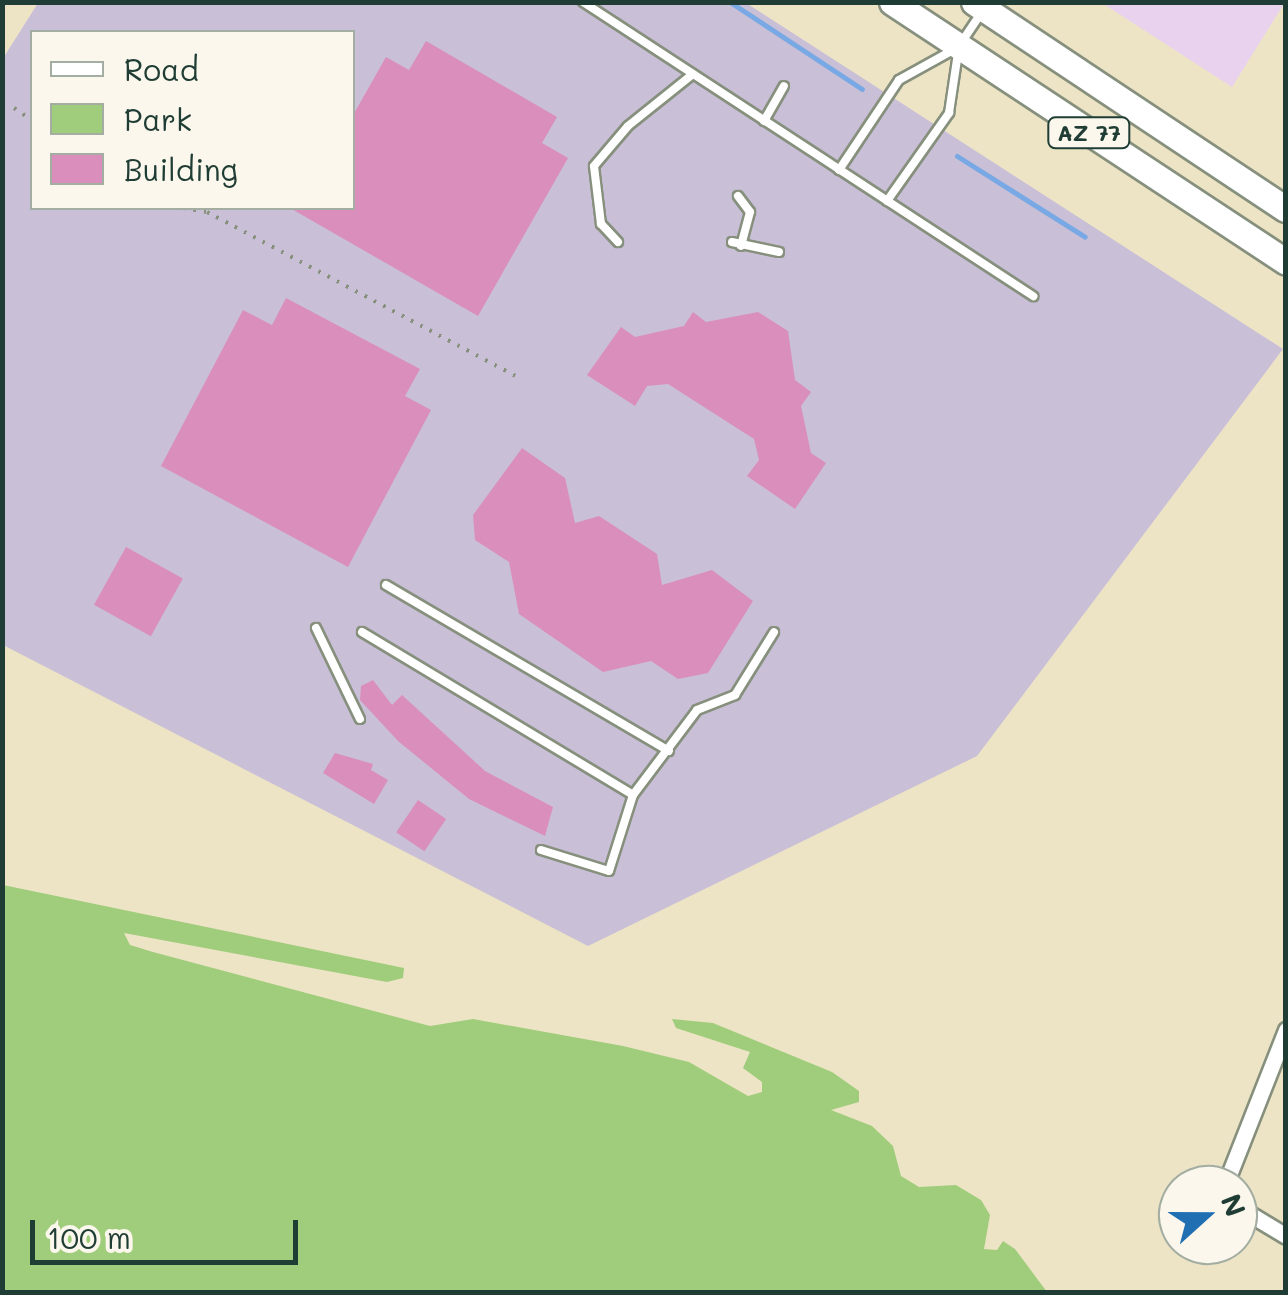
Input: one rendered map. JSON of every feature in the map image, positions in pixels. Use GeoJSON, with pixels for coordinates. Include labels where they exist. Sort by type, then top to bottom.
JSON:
{"type":"FeatureCollection","features":[{"type":"Feature","properties":{"kind":"highway","name":"AZ 77"},"geometry":{"type":"LineString","coordinates":[[892,2],[1286,262]]}},
{"type":"Feature","properties":{"kind":"highway","name":"AZ 77"},"geometry":{"type":"LineString","coordinates":[[982,4],[1286,209]]}},
{"type":"Feature","properties":{"kind":"street"},"geometry":{"type":"LineString","coordinates":[[1234,1165],[1286,1030]]}},
{"type":"Feature","properties":{"kind":"street"},"geometry":{"type":"LineString","coordinates":[[1258,1219],[1286,1236]]}},
{"type":"Feature","properties":{"kind":"lane"},"geometry":{"type":"LineString","coordinates":[[583,2],[1033,296]]}},
{"type":"Feature","properties":{"kind":"lane"},"geometry":{"type":"LineString","coordinates":[[887,201],[949,113],[959,46],[982,4]]}},
{"type":"Feature","properties":{"kind":"lane"},"geometry":{"type":"LineString","coordinates":[[839,170],[899,80],[959,46]]}},
{"type":"Feature","properties":{"kind":"lane"},"geometry":{"type":"LineString","coordinates":[[618,242],[601,224],[594,166],[628,126],[693,74]]}},
{"type":"Feature","properties":{"kind":"lane"},"geometry":{"type":"LineString","coordinates":[[764,121],[784,86]]}},
{"type":"Feature","properties":{"kind":"lane"},"geometry":{"type":"LineString","coordinates":[[738,196],[750,212],[736,244],[779,252]]}},
{"type":"Feature","properties":{"kind":"lane"},"geometry":{"type":"LineString","coordinates":[[386,585],[669,751]]}},
{"type":"Feature","properties":{"kind":"lane"},"geometry":{"type":"LineString","coordinates":[[316,628],[360,719]]}},
{"type":"Feature","properties":{"kind":"lane"},"geometry":{"type":"LineString","coordinates":[[362,632],[633,795]]}},
{"type":"Feature","properties":{"kind":"lane"},"geometry":{"type":"LineString","coordinates":[[541,850],[609,872],[633,795],[697,710],[734,695],[774,632]]}},
{"type":"Feature","properties":{"kind":"path"},"geometry":{"type":"LineString","coordinates":[[14,108],[30,119]]}},
{"type":"Feature","properties":{"kind":"path"},"geometry":{"type":"LineString","coordinates":[[194,210],[206,212],[515,376]]}},
{"type":"Feature","properties":{"kind":"shaded area"},"geometry":{"type":"Polygon","coordinates":[[[1102,2],[1285,2],[1232,87],[1102,3],[1102,2]]]}},
{"type":"Feature","properties":{"kind":"shaded area"},"geometry":{"type":"Polygon","coordinates":[[[38,3],[746,3],[1283,349],[977,756],[588,946],[3,645],[2,60],[38,3]]]}},
{"type":"Feature","properties":{"kind":"green space"},"geometry":{"type":"Polygon","coordinates":[[[3,885],[404,968],[403,978],[387,982],[124,933],[130,945],[153,952],[430,1026],[473,1019],[623,1046],[689,1062],[748,1096],[762,1092],[762,1082],[743,1068],[750,1052],[676,1028],[672,1019],[713,1023],[832,1072],[859,1091],[859,1102],[831,1110],[872,1126],[893,1146],[901,1176],[919,1187],[956,1185],[981,1200],[990,1215],[984,1249],[997,1250],[1003,1241],[1015,1249],[1047,1292],[3,1292],[3,885]]]}},
{"type":"Feature","properties":{"kind":"building"},"geometry":{"type":"Polygon","coordinates":[[[426,41],[557,117],[542,143],[568,158],[478,316],[293,210],[355,210],[355,112],[386,57],[409,70],[426,41]]]}},
{"type":"Feature","properties":{"kind":"building"},"geometry":{"type":"Polygon","coordinates":[[[286,298],[420,369],[405,396],[431,410],[348,567],[161,466],[243,310],[272,325],[286,298]]]}},
{"type":"Feature","properties":{"kind":"building"},"geometry":{"type":"Polygon","coordinates":[[[693,312],[706,322],[758,312],[788,331],[795,380],[811,392],[801,406],[811,453],[826,463],[795,509],[747,476],[759,460],[754,439],[668,384],[647,386],[635,406],[587,375],[621,327],[635,337],[684,326],[693,312]]]}},
{"type":"Feature","properties":{"kind":"building"},"geometry":{"type":"Polygon","coordinates":[[[522,448],[565,478],[575,523],[599,516],[657,554],[662,585],[712,570],[753,601],[708,673],[678,679],[651,661],[603,672],[519,614],[509,562],[475,540],[473,515],[522,448]]]}},
{"type":"Feature","properties":{"kind":"building"},"geometry":{"type":"Polygon","coordinates":[[[126,547],[183,579],[151,636],[94,605],[126,547]]]}},
{"type":"Feature","properties":{"kind":"building"},"geometry":{"type":"Polygon","coordinates":[[[373,680],[392,705],[402,695],[485,771],[553,807],[545,836],[469,799],[398,741],[360,700],[361,686],[373,680]]]}},
{"type":"Feature","properties":{"kind":"building"},"geometry":{"type":"Polygon","coordinates":[[[335,753],[373,764],[371,770],[388,780],[374,804],[323,773],[335,753]]]}},
{"type":"Feature","properties":{"kind":"building"},"geometry":{"type":"Polygon","coordinates":[[[418,800],[446,819],[424,851],[396,832],[418,800]]]}},
{"type":"Feature","properties":{"kind":"waterway"},"geometry":{"type":"LineString","coordinates":[[730,2],[862,89]]}},
{"type":"Feature","properties":{"kind":"waterway"},"geometry":{"type":"LineString","coordinates":[[957,156],[1085,237]]}}]}
